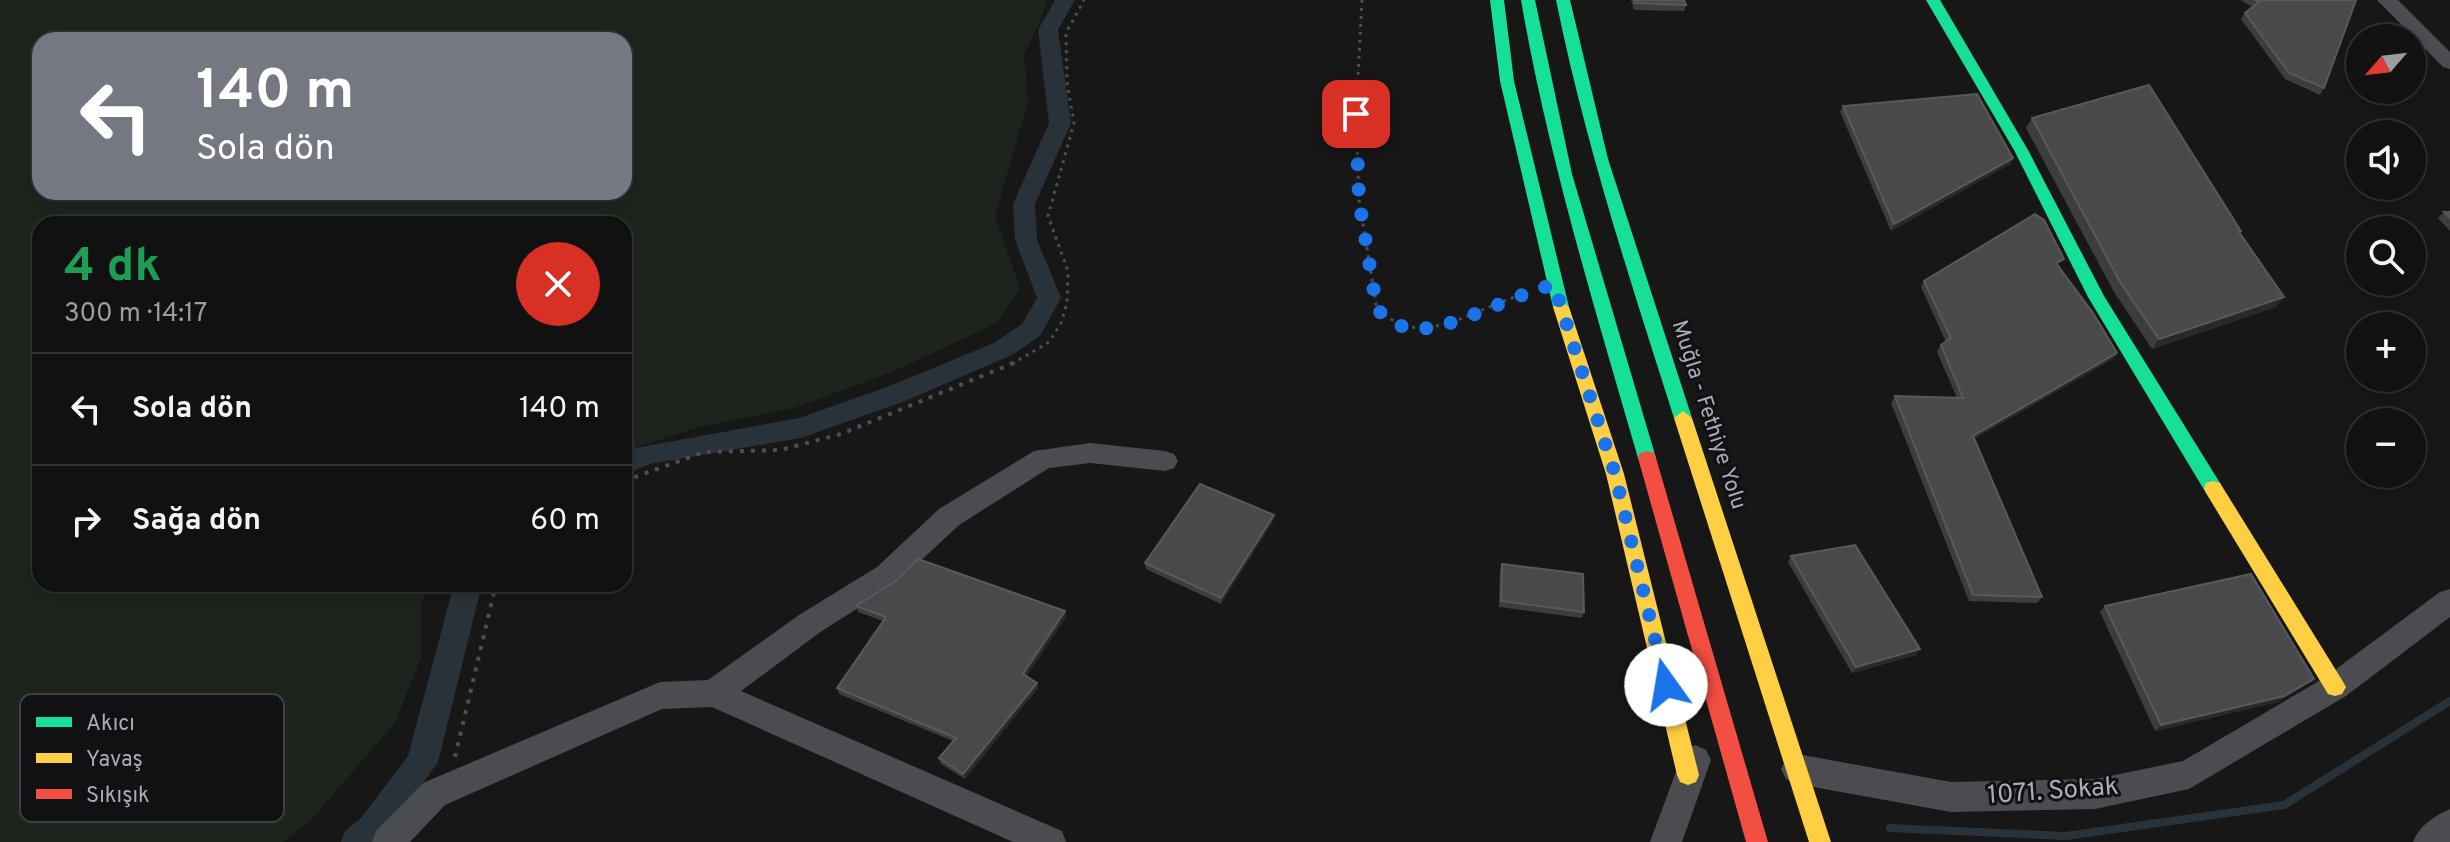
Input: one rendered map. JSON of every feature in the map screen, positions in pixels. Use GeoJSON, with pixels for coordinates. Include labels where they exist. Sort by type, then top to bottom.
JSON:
{"type":"FeatureCollection","features":[{"type":"Feature","properties":{"kind":"main road"},"geometry":{"type":"LineString","coordinates":[[1497,0],[1507,81],[1554,285],[1615,474],[1688,775]]}},
{"type":"Feature","properties":{"kind":"main road"},"geometry":{"type":"LineString","coordinates":[[1528,0],[1538,65],[1597,284],[1757,842]]}},
{"type":"Feature","properties":{"kind":"main road","name":"Muğla - Fethiye Yolu"},"geometry":{"type":"LineString","coordinates":[[1563,0],[1576,71],[1608,184],[1820,842]]}},
{"type":"Feature","properties":{"kind":"main road"},"geometry":{"type":"LineString","coordinates":[[1933,0],[2021,150],[2096,297],[2335,687]]}},
{"type":"Feature","properties":{"kind":"street"},"geometry":{"type":"LineString","coordinates":[[2387,0],[2450,63]]}},
{"type":"Feature","properties":{"kind":"street"},"geometry":{"type":"LineString","coordinates":[[1554,285],[1597,284]]}},
{"type":"Feature","properties":{"kind":"street"},"geometry":{"type":"LineString","coordinates":[[714,693],[809,624],[887,575],[949,517],[1043,458],[1090,453],[1165,461]]}},
{"type":"Feature","properties":{"kind":"street","name":"1071. Sokak"},"geometry":{"type":"LineString","coordinates":[[1797,769],[1951,797],[2095,794],[2189,774],[2335,687],[2450,601]]}},
{"type":"Feature","properties":{"kind":"street"},"geometry":{"type":"LineString","coordinates":[[388,842],[434,794],[660,696],[714,693],[1050,842]]}},
{"type":"Feature","properties":{"kind":"street"},"geometry":{"type":"LineString","coordinates":[[1666,842],[1688,775],[1718,705]]}},
{"type":"Feature","properties":{"kind":"street"},"geometry":{"type":"LineString","coordinates":[[2429,842],[2450,825]]}},
{"type":"Feature","properties":{"kind":"path"},"geometry":{"type":"LineString","coordinates":[[632,478],[704,452],[780,450],[841,434],[1013,364],[1049,342],[1061,323],[1067,303],[1068,271],[1048,216],[1074,123],[1067,83],[1066,33],[1084,0]]}},
{"type":"Feature","properties":{"kind":"path"},"geometry":{"type":"LineString","coordinates":[[1362,0],[1356,114],[1359,200],[1377,310],[1405,328],[1445,325],[1536,288],[1554,285]]}},
{"type":"Feature","properties":{"kind":"path"},"geometry":{"type":"LineString","coordinates":[[434,794],[455,760],[494,592]]}},
{"type":"Feature","properties":{"kind":"shaded area"},"geometry":{"type":"Polygon","coordinates":[[[0,0],[1047,0],[1024,54],[1028,101],[995,216],[1020,288],[997,323],[892,372],[794,408],[699,427],[632,448],[632,216],[32,216],[32,592],[427,592],[421,606],[421,657],[395,723],[310,821],[283,842],[0,842],[0,0]]]}},
{"type":"Feature","properties":{"kind":"building"},"geometry":{"type":"Polygon","coordinates":[[[1634,0],[1684,0],[1686,5],[1635,3],[1634,0]]]}},
{"type":"Feature","properties":{"kind":"building"},"geometry":{"type":"Polygon","coordinates":[[[2255,0],[2356,0],[2324,88],[2289,73],[2245,13],[2259,2],[2255,0]]]}},
{"type":"Feature","properties":{"kind":"building"},"geometry":{"type":"Polygon","coordinates":[[[2149,85],[2239,232],[2284,297],[2159,339],[2120,282],[2032,118],[2149,85]]]}},
{"type":"Feature","properties":{"kind":"building"},"geometry":{"type":"Polygon","coordinates":[[[1977,94],[2013,158],[1894,224],[1843,106],[1977,94]]]}},
{"type":"Feature","properties":{"kind":"building"},"geometry":{"type":"Polygon","coordinates":[[[2035,214],[2044,220],[2064,259],[2056,263],[2093,313],[2117,353],[1973,436],[2042,597],[1973,595],[1895,396],[1963,398],[1941,345],[1951,338],[1924,281],[2035,214]]]}},
{"type":"Feature","properties":{"kind":"building"},"geometry":{"type":"Polygon","coordinates":[[[1200,484],[1274,515],[1221,598],[1145,563],[1200,484]]]}},
{"type":"Feature","properties":{"kind":"building"},"geometry":{"type":"Polygon","coordinates":[[[1855,545],[1920,649],[1856,667],[1791,556],[1855,545]]]}},
{"type":"Feature","properties":{"kind":"building"},"geometry":{"type":"Polygon","coordinates":[[[918,559],[1065,611],[1023,674],[1037,683],[963,774],[939,758],[956,738],[837,688],[886,617],[856,606],[897,580],[918,559]]]}},
{"type":"Feature","properties":{"kind":"building"},"geometry":{"type":"Polygon","coordinates":[[[1502,564],[1583,574],[1584,612],[1501,601],[1502,564]]]}},
{"type":"Feature","properties":{"kind":"building"},"geometry":{"type":"Polygon","coordinates":[[[2251,574],[2314,679],[2284,696],[2161,725],[2105,606],[2251,574]]]}},
{"type":"Feature","properties":{"kind":"waterway"},"geometry":{"type":"LineString","coordinates":[[632,461],[645,455],[801,428],[896,394],[1003,349],[1031,330],[1049,298],[1026,240],[1024,204],[1060,123],[1048,30],[1065,0]]}},
{"type":"Feature","properties":{"kind":"waterway"},"geometry":{"type":"LineString","coordinates":[[357,842],[373,829],[422,762],[466,592]]}},
{"type":"Feature","properties":{"kind":"waterway"},"geometry":{"type":"LineString","coordinates":[[1890,828],[2066,836],[2284,805],[2450,701]]}},
{"type":"Feature","properties":{"kind":"traffic: fast"},"geometry":{"type":"LineString","coordinates":[[1497,0],[1507,81],[1561,307]]}},
{"type":"Feature","properties":{"kind":"traffic: fast"},"geometry":{"type":"LineString","coordinates":[[1528,0],[1565,174],[1647,458]]}},
{"type":"Feature","properties":{"kind":"traffic: fast"},"geometry":{"type":"LineString","coordinates":[[1563,0],[1601,159],[1683,418]]}},
{"type":"Feature","properties":{"kind":"traffic: fast"},"geometry":{"type":"LineString","coordinates":[[1933,0],[2021,150],[2096,297],[2213,488]]}},
{"type":"Feature","properties":{"kind":"traffic: slow"},"geometry":{"type":"LineString","coordinates":[[1561,307],[1615,474],[1688,775]]}},
{"type":"Feature","properties":{"kind":"traffic: slow"},"geometry":{"type":"LineString","coordinates":[[1683,418],[1820,842]]}},
{"type":"Feature","properties":{"kind":"traffic: slow"},"geometry":{"type":"LineString","coordinates":[[2213,488],[2335,687]]}},
{"type":"Feature","properties":{"kind":"traffic: jam"},"geometry":{"type":"LineString","coordinates":[[1647,458],[1757,842]]}},
{"type":"Feature","properties":{"kind":"route"},"geometry":{"type":"LineString","coordinates":[[1356,114],[1359,200],[1377,310],[1405,328],[1445,325],[1536,288],[1554,285],[1615,474],[1666,685]]}}]}
